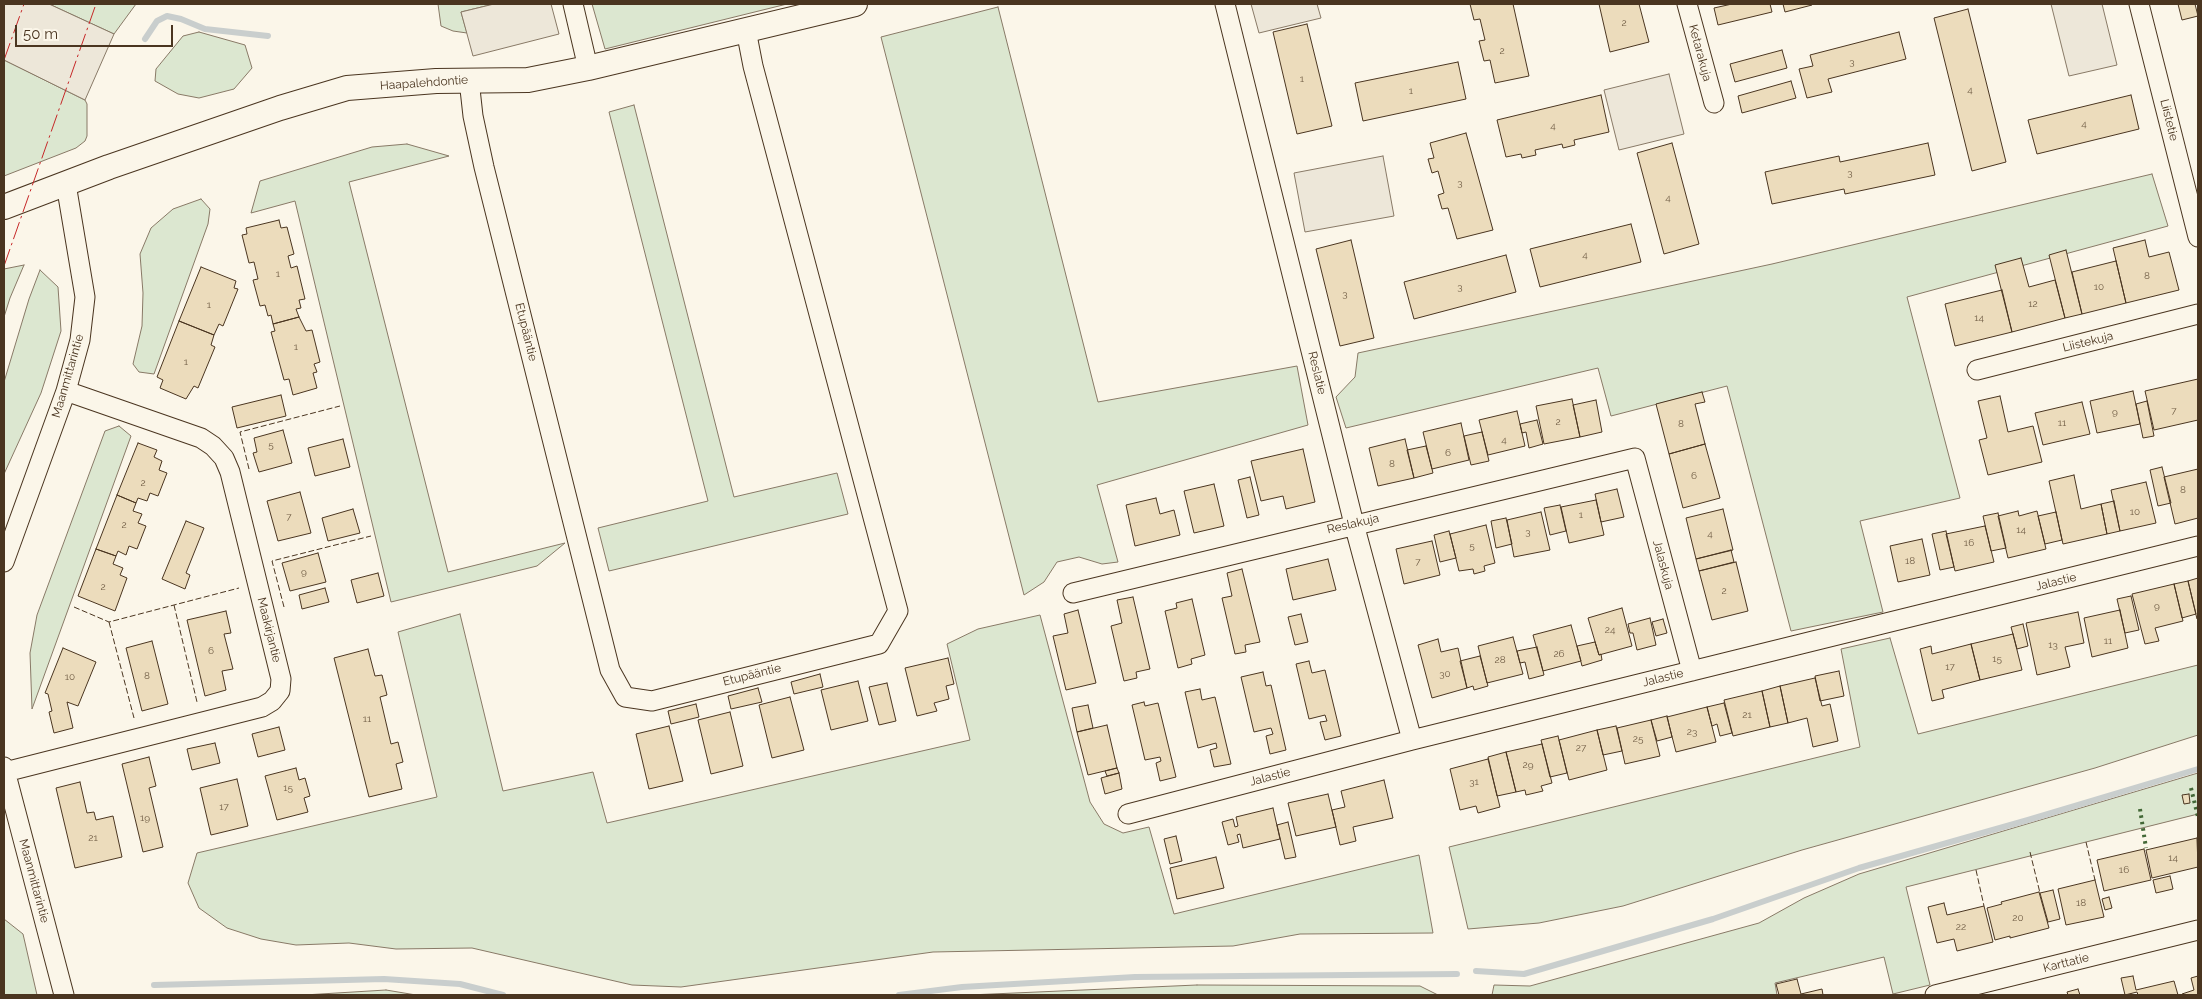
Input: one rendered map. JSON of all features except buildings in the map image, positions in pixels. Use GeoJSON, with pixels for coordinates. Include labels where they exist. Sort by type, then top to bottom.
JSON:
{"type":"FeatureCollection","features":[{"type":"Feature","properties":{"kind":"street"},"geometry":{"type":"LineString","coordinates":[[573,4],[588,68]]}},
{"type":"Feature","properties":{"kind":"street","name":"Haapalehdontie"},"geometry":{"type":"LineString","coordinates":[[4,207],[280,108],[347,88],[470,80],[528,80],[588,68],[855,4]]}},
{"type":"Feature","properties":{"kind":"street","name":"Reslatie"},"geometry":{"type":"LineString","coordinates":[[1225,4],[1354,524],[1412,740]]}},
{"type":"Feature","properties":{"kind":"street","name":"Ketarakuja"},"geometry":{"type":"LineString","coordinates":[[1687,4],[1714,103]]}},
{"type":"Feature","properties":{"kind":"street","name":"Liistetie"},"geometry":{"type":"LineString","coordinates":[[2139,4],[2198,237]]}},
{"type":"Feature","properties":{"kind":"street","name":"Etupääntie"},"geometry":{"type":"LineString","coordinates":[[470,80],[473,116],[482,158],[610,670],[625,697],[652,701],[879,644],[898,611],[753,66],[746,30]]}},
{"type":"Feature","properties":{"kind":"street","name":"Maanmittarintie"},"geometry":{"type":"LineString","coordinates":[[4,562],[66,391],[80,340],[85,297],[66,184]]}},
{"type":"Feature","properties":{"kind":"street","name":"Liistekuja"},"geometry":{"type":"LineString","coordinates":[[1977,370],[2198,314]]}},
{"type":"Feature","properties":{"kind":"street","name":"Maakirjantie"},"geometry":{"type":"LineString","coordinates":[[4,770],[262,707],[272,701],[280,691],[281,679],[230,472],[224,458],[213,446],[200,438],[66,391]]}},
{"type":"Feature","properties":{"kind":"street","name":"Reslakuja"},"geometry":{"type":"LineString","coordinates":[[1073,593],[1635,458]]}},
{"type":"Feature","properties":{"kind":"street","name":"Jalaskuja"},"geometry":{"type":"LineString","coordinates":[[1635,458],[1692,671]]}},
{"type":"Feature","properties":{"kind":"street","name":"Jalastie"},"geometry":{"type":"LineString","coordinates":[[1128,814],[1412,740],[2198,546]]}},
{"type":"Feature","properties":{"kind":"street","name":"Maanmittarintie"},"geometry":{"type":"LineString","coordinates":[[4,770],[64,995]]}},
{"type":"Feature","properties":{"kind":"street","name":"Karttatie"},"geometry":{"type":"LineString","coordinates":[[1935,995],[2198,930]]}},
{"type":"Feature","properties":{"kind":"green space"},"geometry":{"type":"Polygon","coordinates":[[[49,4],[136,4],[114,34],[49,4]]]}},
{"type":"Feature","properties":{"kind":"green space"},"geometry":{"type":"Polygon","coordinates":[[[438,4],[494,4],[461,12],[467,33],[453,31],[441,26],[438,4]]]}},
{"type":"Feature","properties":{"kind":"green space"},"geometry":{"type":"Polygon","coordinates":[[[592,4],[787,4],[605,49],[592,4]]]}},
{"type":"Feature","properties":{"kind":"green space"},"geometry":{"type":"Polygon","coordinates":[[[998,7],[1098,402],[1297,366],[1308,425],[1097,485],[1118,562],[1102,564],[1079,557],[1057,562],[1044,582],[1024,595],[881,37],[998,7]]]}},
{"type":"Feature","properties":{"kind":"green space"},"geometry":{"type":"Polygon","coordinates":[[[199,32],[245,45],[252,68],[234,89],[199,98],[178,94],[155,81],[156,69],[183,36],[199,32]]]}},
{"type":"Feature","properties":{"kind":"green space"},"geometry":{"type":"Polygon","coordinates":[[[4,60],[85,100],[87,104],[87,136],[85,141],[76,148],[4,176],[4,60]]]}},
{"type":"Feature","properties":{"kind":"green space"},"geometry":{"type":"Polygon","coordinates":[[[634,105],[734,497],[837,473],[848,514],[609,571],[598,528],[708,501],[609,112],[634,105]]]}},
{"type":"Feature","properties":{"kind":"green space"},"geometry":{"type":"Polygon","coordinates":[[[407,144],[449,156],[349,182],[448,572],[565,543],[537,566],[391,602],[295,201],[251,213],[260,181],[372,147],[407,144]]]}},
{"type":"Feature","properties":{"kind":"green space"},"geometry":{"type":"Polygon","coordinates":[[[2152,174],[2168,226],[1907,297],[1960,498],[1860,521],[1883,612],[1791,631],[1727,386],[1611,416],[1598,368],[1346,428],[1336,397],[1355,377],[1358,353],[1772,264],[2152,174]]]}},
{"type":"Feature","properties":{"kind":"green space"},"geometry":{"type":"Polygon","coordinates":[[[201,199],[210,209],[208,224],[154,374],[139,372],[133,364],[142,326],[143,293],[140,254],[151,228],[173,209],[201,199]]]}},
{"type":"Feature","properties":{"kind":"green space"},"geometry":{"type":"Polygon","coordinates":[[[24,265],[10,298],[4,317],[4,269],[24,265]]]}},
{"type":"Feature","properties":{"kind":"green space"},"geometry":{"type":"Polygon","coordinates":[[[40,270],[58,287],[61,331],[41,393],[4,474],[4,382],[29,299],[40,270]]]}},
{"type":"Feature","properties":{"kind":"green space"},"geometry":{"type":"Polygon","coordinates":[[[119,426],[131,436],[32,709],[30,653],[37,615],[105,431],[119,426]]]}},
{"type":"Feature","properties":{"kind":"green space"},"geometry":{"type":"Polygon","coordinates":[[[460,614],[503,791],[593,772],[607,823],[970,740],[947,644],[978,629],[1040,615],[1090,802],[1104,824],[1123,833],[1149,827],[1174,914],[1419,855],[1433,933],[1300,934],[1233,946],[933,952],[681,987],[632,985],[472,948],[396,949],[349,943],[296,945],[261,939],[227,928],[199,908],[188,883],[197,853],[437,797],[398,632],[460,614]]]}},
{"type":"Feature","properties":{"kind":"green space"},"geometry":{"type":"Polygon","coordinates":[[[1890,638],[1918,734],[2198,665],[2198,735],[2095,768],[1802,850],[1623,906],[1539,923],[1468,929],[1449,847],[1860,747],[1841,649],[1890,638]]]}},
{"type":"Feature","properties":{"kind":"green space"},"geometry":{"type":"Polygon","coordinates":[[[2198,773],[2198,814],[1906,887],[1930,985],[1893,994],[1884,957],[1775,983],[1777,995],[1492,995],[1494,985],[1530,986],[1759,923],[1804,898],[1859,874],[2198,773]]]}},
{"type":"Feature","properties":{"kind":"green space"},"geometry":{"type":"Polygon","coordinates":[[[4,919],[23,934],[37,995],[4,995],[4,919]]]}},
{"type":"Feature","properties":{"kind":"green space"},"geometry":{"type":"Polygon","coordinates":[[[1197,985],[1420,986],[1438,995],[969,995],[1197,985]]]}},
{"type":"Feature","properties":{"kind":"green space"},"geometry":{"type":"Polygon","coordinates":[[[386,990],[416,995],[304,995],[386,990]]]}},
{"type":"Feature","properties":{"kind":"shaded area"},"geometry":{"type":"Polygon","coordinates":[[[4,4],[49,4],[114,34],[85,100],[4,60],[4,4]]]}},
{"type":"Feature","properties":{"kind":"shaded area"},"geometry":{"type":"Polygon","coordinates":[[[494,4],[551,4],[559,34],[473,56],[461,12],[494,4]]]}},
{"type":"Feature","properties":{"kind":"shaded area"},"geometry":{"type":"Polygon","coordinates":[[[1251,4],[1317,4],[1321,18],[1259,33],[1251,4]]]}},
{"type":"Feature","properties":{"kind":"shaded area"},"geometry":{"type":"Polygon","coordinates":[[[2051,4],[2102,4],[2117,65],[2069,76],[2051,4]]]}},
{"type":"Feature","properties":{"kind":"shaded area"},"geometry":{"type":"Polygon","coordinates":[[[1669,74],[1684,134],[1619,150],[1604,90],[1669,74]]]}},
{"type":"Feature","properties":{"kind":"shaded area"},"geometry":{"type":"Polygon","coordinates":[[[1383,156],[1394,216],[1305,232],[1294,173],[1383,156]]]}},
{"type":"Feature","properties":{"kind":"waterway"},"geometry":{"type":"LineString","coordinates":[[145,39],[157,21],[167,16],[181,19],[205,29],[268,36]]}},
{"type":"Feature","properties":{"kind":"waterway"},"geometry":{"type":"LineString","coordinates":[[1476,971],[1524,974],[1713,919],[1859,868],[2198,769]]}},
{"type":"Feature","properties":{"kind":"waterway"},"geometry":{"type":"LineString","coordinates":[[899,995],[962,987],[1135,977],[1457,974]]}},
{"type":"Feature","properties":{"kind":"waterway"},"geometry":{"type":"LineString","coordinates":[[154,985],[384,979],[460,984],[503,995]]}},
{"type":"Feature","properties":{"kind":"hedge"},"geometry":{"type":"LineString","coordinates":[[2191,788],[2198,817]]}},
{"type":"Feature","properties":{"kind":"hedge"},"geometry":{"type":"LineString","coordinates":[[2140,809],[2146,848]]}},
{"type":"Feature","properties":{"kind":"fence"},"geometry":{"type":"LineString","coordinates":[[249,469],[240,432],[340,406]]}},
{"type":"Feature","properties":{"kind":"fence"},"geometry":{"type":"LineString","coordinates":[[284,607],[272,561],[371,536]]}},
{"type":"Feature","properties":{"kind":"fence"},"geometry":{"type":"LineString","coordinates":[[74,607],[109,622],[239,588]]}},
{"type":"Feature","properties":{"kind":"fence"},"geometry":{"type":"LineString","coordinates":[[174,605],[197,702]]}},
{"type":"Feature","properties":{"kind":"fence"},"geometry":{"type":"LineString","coordinates":[[109,622],[134,718]]}},
{"type":"Feature","properties":{"kind":"fence"},"geometry":{"type":"LineString","coordinates":[[2086,842],[2095,880]]}},
{"type":"Feature","properties":{"kind":"fence"},"geometry":{"type":"LineString","coordinates":[[2030,852],[2040,893]]}},
{"type":"Feature","properties":{"kind":"fence"},"geometry":{"type":"LineString","coordinates":[[1976,870],[1984,906]]}},
{"type":"Feature","properties":{"kind":"power"},"geometry":{"type":"LineString","coordinates":[[4,60],[24,4]]}},
{"type":"Feature","properties":{"kind":"power"},"geometry":{"type":"LineString","coordinates":[[4,266],[96,4]]}}]}
